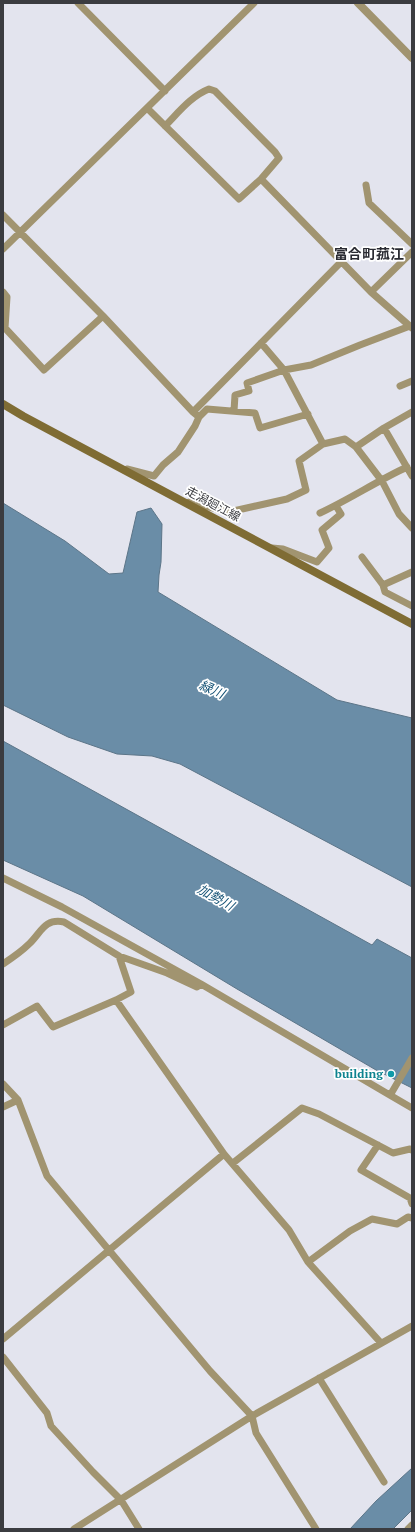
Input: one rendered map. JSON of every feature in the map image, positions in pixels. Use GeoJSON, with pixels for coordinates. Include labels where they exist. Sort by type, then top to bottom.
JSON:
{"type":"FeatureCollection","features":[{"type":"Feature","properties":{"kind":"main road","name":"走潟廻江線"},"geometry":{"type":"LineString","coordinates":[[3,404],[178,500],[412,624]]}},
{"type":"Feature","properties":{"kind":"street"},"geometry":{"type":"LineString","coordinates":[[78,3],[165,90]]}},
{"type":"Feature","properties":{"kind":"street"},"geometry":{"type":"LineString","coordinates":[[3,249],[254,3]]}},
{"type":"Feature","properties":{"kind":"street"},"geometry":{"type":"LineString","coordinates":[[358,3],[412,58]]}},
{"type":"Feature","properties":{"kind":"street"},"geometry":{"type":"LineString","coordinates":[[147,108],[165,126],[239,199],[261,179],[279,158],[278,155],[214,91],[209,89],[202,92],[165,126]]}},
{"type":"Feature","properties":{"kind":"street"},"geometry":{"type":"LineString","coordinates":[[261,179],[371,292],[411,327]]}},
{"type":"Feature","properties":{"kind":"street"},"geometry":{"type":"LineString","coordinates":[[366,185],[370,203],[412,244]]}},
{"type":"Feature","properties":{"kind":"street"},"geometry":{"type":"LineString","coordinates":[[3,215],[103,316],[199,417]]}},
{"type":"Feature","properties":{"kind":"street"},"geometry":{"type":"LineString","coordinates":[[371,292],[412,252]]}},
{"type":"Feature","properties":{"kind":"street"},"geometry":{"type":"LineString","coordinates":[[193,412],[341,262]]}},
{"type":"Feature","properties":{"kind":"street"},"geometry":{"type":"LineString","coordinates":[[3,292],[7,296],[5,328],[44,370],[103,316]]}},
{"type":"Feature","properties":{"kind":"street"},"geometry":{"type":"LineString","coordinates":[[234,411],[235,395],[249,391],[247,383],[284,370],[311,365],[360,344],[411,327]]}},
{"type":"Feature","properties":{"kind":"street"},"geometry":{"type":"LineString","coordinates":[[261,343],[284,370],[323,444]]}},
{"type":"Feature","properties":{"kind":"street"},"geometry":{"type":"LineString","coordinates":[[400,386],[412,381]]}},
{"type":"Feature","properties":{"kind":"street"},"geometry":{"type":"LineString","coordinates":[[117,467],[154,476],[178,452],[195,426],[199,417],[207,410],[255,413],[260,428],[308,414]]}},
{"type":"Feature","properties":{"kind":"street"},"geometry":{"type":"LineString","coordinates":[[356,447],[384,428],[412,412]]}},
{"type":"Feature","properties":{"kind":"street"},"geometry":{"type":"LineString","coordinates":[[384,428],[412,476]]}},
{"type":"Feature","properties":{"kind":"street"},"geometry":{"type":"LineString","coordinates":[[178,500],[229,512],[287,499],[306,490],[299,461],[323,444],[345,439],[356,447],[381,480],[399,514],[412,528]]}},
{"type":"Feature","properties":{"kind":"street"},"geometry":{"type":"LineString","coordinates":[[320,513],[336,506],[407,467]]}},
{"type":"Feature","properties":{"kind":"street"},"geometry":{"type":"LineString","coordinates":[[270,548],[283,549],[317,562],[329,548],[322,530],[341,514],[336,506]]}},
{"type":"Feature","properties":{"kind":"street"},"geometry":{"type":"LineString","coordinates":[[362,557],[384,585],[385,592],[412,606]]}},
{"type":"Feature","properties":{"kind":"street"},"geometry":{"type":"LineString","coordinates":[[384,585],[412,572]]}},
{"type":"Feature","properties":{"kind":"street"},"geometry":{"type":"LineString","coordinates":[[3,878],[62,906],[201,984],[390,1093],[412,1108]]}},
{"type":"Feature","properties":{"kind":"street"},"geometry":{"type":"LineString","coordinates":[[3,964],[30,944],[43,926],[55,920],[64,922],[119,956],[168,972],[197,987],[201,984]]}},
{"type":"Feature","properties":{"kind":"street"},"geometry":{"type":"LineString","coordinates":[[3,1025],[37,1006],[52,1027],[116,1000],[131,992],[119,956]]}},
{"type":"Feature","properties":{"kind":"street"},"geometry":{"type":"LineString","coordinates":[[116,1000],[224,1154],[289,1230],[308,1262],[382,1343]]}},
{"type":"Feature","properties":{"kind":"street"},"geometry":{"type":"LineString","coordinates":[[390,1093],[412,1058]]}},
{"type":"Feature","properties":{"kind":"street"},"geometry":{"type":"LineString","coordinates":[[3,1084],[18,1100],[47,1176],[210,1371],[252,1416],[256,1433],[316,1529]]}},
{"type":"Feature","properties":{"kind":"street"},"geometry":{"type":"LineString","coordinates":[[3,1107],[18,1100]]}},
{"type":"Feature","properties":{"kind":"street"},"geometry":{"type":"LineString","coordinates":[[233,1164],[302,1108],[320,1114],[393,1153],[410,1149],[412,1150]]}},
{"type":"Feature","properties":{"kind":"street"},"geometry":{"type":"LineString","coordinates":[[378,1145],[361,1170],[410,1198],[412,1204]]}},
{"type":"Feature","properties":{"kind":"street"},"geometry":{"type":"LineString","coordinates":[[3,1339],[224,1154]]}},
{"type":"Feature","properties":{"kind":"street"},"geometry":{"type":"LineString","coordinates":[[308,1262],[350,1231],[372,1219],[397,1224],[410,1217],[412,1207]]}},
{"type":"Feature","properties":{"kind":"street"},"geometry":{"type":"LineString","coordinates":[[74,1529],[252,1416],[412,1326]]}},
{"type":"Feature","properties":{"kind":"street"},"geometry":{"type":"LineString","coordinates":[[3,1356],[47,1413],[51,1426],[120,1500],[139,1529]]}},
{"type":"Feature","properties":{"kind":"street"},"geometry":{"type":"LineString","coordinates":[[319,1378],[384,1482]]}},
{"type":"Feature","properties":{"kind":"street"},"geometry":{"type":"LineString","coordinates":[[408,1529],[412,1525]]}},
{"type":"Feature","properties":{"kind":"water","name":"緑川"},"geometry":{"type":"Polygon","coordinates":[[[3,503],[65,541],[109,574],[123,573],[137,512],[151,508],[162,524],[161,562],[158,592],[337,700],[412,718],[412,887],[180,764],[152,756],[117,754],[68,737],[3,705],[3,503]]]}},
{"type":"Feature","properties":{"kind":"water","name":"加勢川"},"geometry":{"type":"Polygon","coordinates":[[[3,741],[372,945],[377,939],[412,958],[412,1088],[376,1070],[237,989],[83,896],[3,860],[3,741]]]}},
{"type":"Feature","properties":{"kind":"water"},"geometry":{"type":"Polygon","coordinates":[[[412,1468],[412,1510],[393,1529],[350,1529],[376,1501],[412,1468]]]}},
{"type":"Feature","properties":{"kind":"place","name":"building"},"geometry":{"type":"Point","coordinates":[391,1074]}},
{"type":"Feature","properties":{"kind":"district","name":"富合町菰江"},"geometry":{"type":"Point","coordinates":[369,254]}}]}
